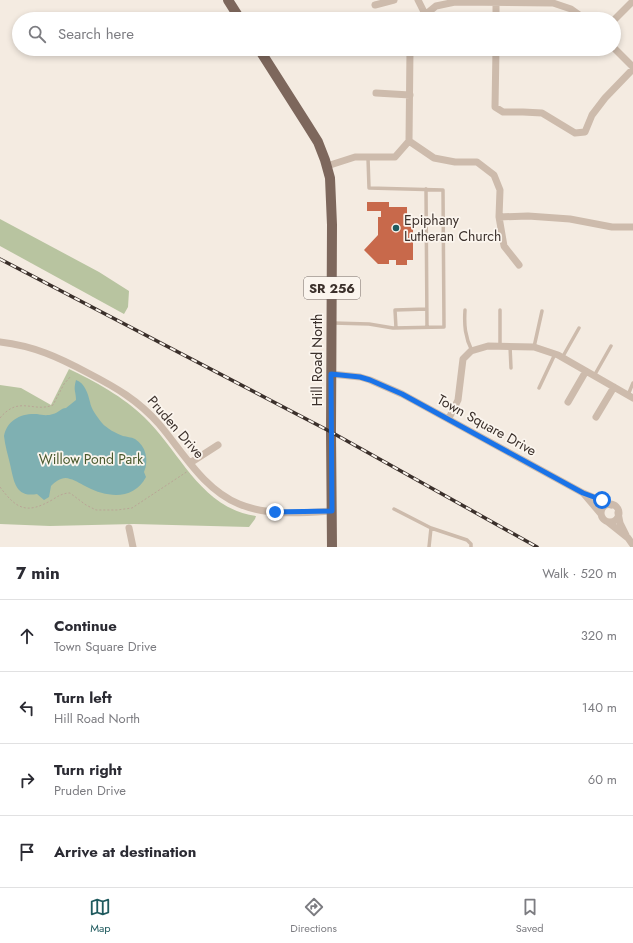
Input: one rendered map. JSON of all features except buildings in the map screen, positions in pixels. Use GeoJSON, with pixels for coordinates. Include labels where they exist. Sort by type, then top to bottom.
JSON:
{"type":"FeatureCollection","features":[{"type":"Feature","properties":{"kind":"main road"},"geometry":{"type":"LineString","coordinates":[[228,0],[236,12]]}},
{"type":"Feature","properties":{"kind":"main road","name":"Hill Road North"},"geometry":{"type":"LineString","coordinates":[[263,56],[322,151],[330,178],[332,197],[332,547]]}},
{"type":"Feature","properties":{"kind":"street"},"geometry":{"type":"LineString","coordinates":[[375,5],[394,0]]}},
{"type":"Feature","properties":{"kind":"street"},"geometry":{"type":"LineString","coordinates":[[418,0],[421,12]]}},
{"type":"Feature","properties":{"kind":"street"},"geometry":{"type":"LineString","coordinates":[[428,12],[436,6],[455,2],[553,3],[571,9],[575,12]]}},
{"type":"Feature","properties":{"kind":"street"},"geometry":{"type":"LineString","coordinates":[[496,2],[496,12]]}},
{"type":"Feature","properties":{"kind":"street"},"geometry":{"type":"LineString","coordinates":[[621,13],[631,3]]}},
{"type":"Feature","properties":{"kind":"street"},"geometry":{"type":"LineString","coordinates":[[496,56],[495,107],[503,112],[542,114],[575,133],[585,132],[592,115],[605,98],[633,68],[621,55]]}},
{"type":"Feature","properties":{"kind":"street"},"geometry":{"type":"LineString","coordinates":[[327,166],[345,159],[368,156],[395,157],[410,141],[410,56]]}},
{"type":"Feature","properties":{"kind":"street"},"geometry":{"type":"LineString","coordinates":[[376,94],[410,95]]}},
{"type":"Feature","properties":{"kind":"street"},"geometry":{"type":"LineString","coordinates":[[410,141],[434,158],[456,162],[477,162],[494,175],[500,190],[499,217],[504,246],[519,266]]}},
{"type":"Feature","properties":{"kind":"street"},"geometry":{"type":"LineString","coordinates":[[499,217],[528,216],[570,219],[612,226],[633,227]]}},
{"type":"Feature","properties":{"kind":"street","name":"Pruden Drive"},"geometry":{"type":"LineString","coordinates":[[0,342],[23,345],[50,354],[122,392],[147,410],[192,465],[214,489],[230,500],[247,507],[275,512],[332,511]]}},
{"type":"Feature","properties":{"kind":"street"},"geometry":{"type":"LineString","coordinates":[[449,418],[458,400],[463,359],[472,351],[488,346],[534,347],[555,354],[630,396]]}},
{"type":"Feature","properties":{"kind":"street"},"geometry":{"type":"LineString","coordinates":[[568,402],[586,371]]}},
{"type":"Feature","properties":{"kind":"street","name":"Town Square Drive"},"geometry":{"type":"LineString","coordinates":[[331,374],[360,377],[375,381],[449,418],[583,493],[611,505],[616,508],[620,523],[633,545]]}},
{"type":"Feature","properties":{"kind":"street"},"geometry":{"type":"LineString","coordinates":[[596,417],[614,387]]}},
{"type":"Feature","properties":{"kind":"street"},"geometry":{"type":"LineString","coordinates":[[192,465],[218,445]]}},
{"type":"Feature","properties":{"kind":"street","name":"Town Square Drive"},"geometry":{"type":"LineString","coordinates":[[583,493],[601,514],[604,520],[628,538]]}},
{"type":"Feature","properties":{"kind":"street"},"geometry":{"type":"LineString","coordinates":[[601,514],[602,509],[605,506],[611,505]]}},
{"type":"Feature","properties":{"kind":"street"},"geometry":{"type":"LineString","coordinates":[[608,522],[615,520],[618,513]]}},
{"type":"Feature","properties":{"kind":"street"},"geometry":{"type":"LineString","coordinates":[[129,528],[133,547]]}},
{"type":"Feature","properties":{"kind":"lane"},"geometry":{"type":"LineString","coordinates":[[331,323],[369,324],[396,328],[444,327],[442,190],[369,188],[368,156]]}},
{"type":"Feature","properties":{"kind":"lane"},"geometry":{"type":"LineString","coordinates":[[426,189],[427,327]]}},
{"type":"Feature","properties":{"kind":"lane"},"geometry":{"type":"LineString","coordinates":[[396,328],[395,310],[427,309]]}},
{"type":"Feature","properties":{"kind":"lane"},"geometry":{"type":"LineString","coordinates":[[465,310],[465,333],[472,351]]}},
{"type":"Feature","properties":{"kind":"lane"},"geometry":{"type":"LineString","coordinates":[[500,310],[500,346]]}},
{"type":"Feature","properties":{"kind":"lane"},"geometry":{"type":"LineString","coordinates":[[534,347],[542,311]]}},
{"type":"Feature","properties":{"kind":"lane"},"geometry":{"type":"LineString","coordinates":[[562,358],[579,328]]}},
{"type":"Feature","properties":{"kind":"lane"},"geometry":{"type":"LineString","coordinates":[[510,346],[511,368]]}},
{"type":"Feature","properties":{"kind":"lane"},"geometry":{"type":"LineString","coordinates":[[594,376],[611,346]]}},
{"type":"Feature","properties":{"kind":"lane"},"geometry":{"type":"LineString","coordinates":[[539,388],[555,354]]}},
{"type":"Feature","properties":{"kind":"lane"},"geometry":{"type":"LineString","coordinates":[[630,396],[633,383]]}},
{"type":"Feature","properties":{"kind":"lane"},"geometry":{"type":"LineString","coordinates":[[394,509],[431,528],[467,540],[471,544],[471,547]]}},
{"type":"Feature","properties":{"kind":"lane"},"geometry":{"type":"LineString","coordinates":[[429,547],[431,528]]}},
{"type":"Feature","properties":{"kind":"path"},"geometry":{"type":"LineString","coordinates":[[0,418],[11,408],[17,406],[49,407],[53,405],[68,378],[71,376]]}},
{"type":"Feature","properties":{"kind":"path"},"geometry":{"type":"LineString","coordinates":[[0,487],[8,497],[20,506],[30,509],[37,508],[66,493],[70,493],[86,505],[96,510],[117,510],[132,508],[192,465]]}},
{"type":"Feature","properties":{"kind":"green space"},"geometry":{"type":"Polygon","coordinates":[[[0,219],[99,272],[129,291],[128,307],[124,314],[0,246],[0,219]]]}},
{"type":"Feature","properties":{"kind":"green space","name":"Willow Pond Park"},"geometry":{"type":"Polygon","coordinates":[[[69,369],[108,390],[128,403],[144,417],[205,490],[220,502],[237,511],[256,516],[249,527],[134,524],[50,526],[0,524],[0,385],[21,388],[51,405],[69,369]]]}},
{"type":"Feature","properties":{"kind":"water"},"geometry":{"type":"Polygon","coordinates":[[[76,380],[84,386],[93,410],[104,425],[118,434],[135,439],[142,445],[146,454],[146,467],[144,472],[146,477],[135,490],[120,495],[112,495],[95,491],[74,480],[65,478],[57,481],[51,486],[49,497],[44,500],[37,494],[30,495],[20,491],[14,482],[4,440],[8,426],[20,416],[31,414],[51,415],[66,408],[76,400],[76,380]]]}},
{"type":"Feature","properties":{"kind":"railway"},"geometry":{"type":"LineString","coordinates":[[0,259],[331,432],[537,547]]}},
{"type":"Feature","properties":{"kind":"place","name":"Epiphany Lutheran Church"},"geometry":{"type":"Point","coordinates":[396,228]}},
{"type":"Feature","properties":{"kind":"route"},"geometry":{"type":"LineString","coordinates":[[275,512],[332,511],[331,374],[360,377],[380,383],[449,418],[583,493],[602,500]]}}]}
